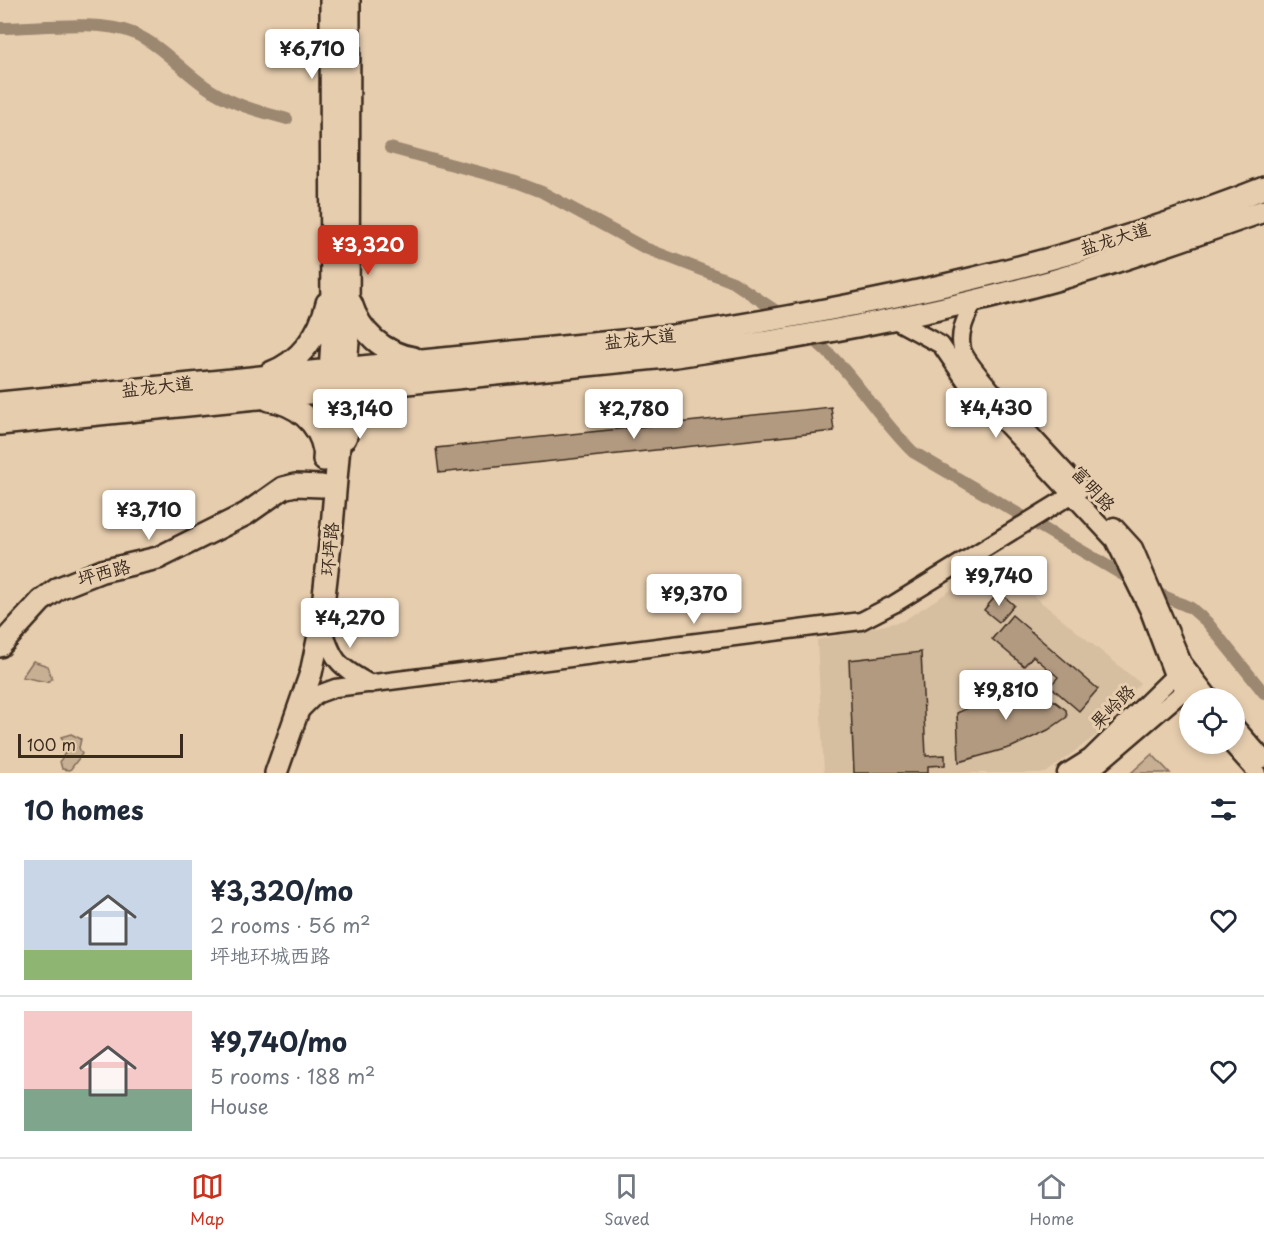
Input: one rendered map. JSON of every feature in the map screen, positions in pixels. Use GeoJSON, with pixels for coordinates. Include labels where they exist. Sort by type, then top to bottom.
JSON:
{"type":"FeatureCollection","features":[{"type":"Feature","properties":{"kind":"main road"},"geometry":{"type":"LineString","coordinates":[[331,0],[340,161],[340,291],[356,318],[377,343],[409,357],[429,360]]}},
{"type":"Feature","properties":{"kind":"main road"},"geometry":{"type":"LineString","coordinates":[[340,161],[349,0]]}},
{"type":"Feature","properties":{"kind":"main road","name":"盐龙大道"},"geometry":{"type":"LineString","coordinates":[[0,402],[674,336],[816,313],[954,285],[1047,260],[1149,229],[1264,188]]}},
{"type":"Feature","properties":{"kind":"main road","name":"盐龙大道"},"geometry":{"type":"LineString","coordinates":[[0,424],[676,356],[747,346],[833,331],[974,301],[1086,270],[1264,210]]}},
{"type":"Feature","properties":{"kind":"main road"},"geometry":{"type":"LineString","coordinates":[[262,377],[280,370],[306,347],[325,312],[340,291]]}},
{"type":"Feature","properties":{"kind":"main road","name":"环坪路"},"geometry":{"type":"LineString","coordinates":[[276,773],[299,712],[322,620],[337,390],[340,291]]}},
{"type":"Feature","properties":{"kind":"main road"},"geometry":{"type":"LineString","coordinates":[[332,457],[359,411],[386,391],[404,384]]}},
{"type":"Feature","properties":{"kind":"main road"},"geometry":{"type":"LineString","coordinates":[[259,398],[293,407],[307,418],[332,457]]}},
{"type":"Feature","properties":{"kind":"main road","name":"坪西路"},"geometry":{"type":"LineString","coordinates":[[0,646],[41,602],[59,588],[102,571],[158,558],[246,514],[283,488],[295,485],[329,487]]}},
{"type":"Feature","properties":{"kind":"main road","name":"环坪路"},"geometry":{"type":"LineString","coordinates":[[262,773],[287,709],[307,631],[329,487]]}},
{"type":"Feature","properties":{"kind":"street","name":"富明路"},"geometry":{"type":"LineString","coordinates":[[974,301],[962,327],[962,350],[1077,492],[1117,546],[1190,688]]}},
{"type":"Feature","properties":{"kind":"street","name":"富明路"},"geometry":{"type":"LineString","coordinates":[[892,319],[941,345],[967,383],[1134,548],[1167,627],[1179,670]]}},
{"type":"Feature","properties":{"kind":"street"},"geometry":{"type":"LineString","coordinates":[[299,712],[316,695],[335,688],[861,621],[1077,492]]}},
{"type":"Feature","properties":{"kind":"street"},"geometry":{"type":"LineString","coordinates":[[322,620],[331,652],[343,669],[371,684]]}},
{"type":"Feature","properties":{"kind":"street","name":"果岭路"},"geometry":{"type":"LineString","coordinates":[[1066,773],[1090,758],[1179,670]]}},
{"type":"Feature","properties":{"kind":"street","name":"果岭路"},"geometry":{"type":"LineString","coordinates":[[1088,773],[1179,700]]}},
{"type":"Feature","properties":{"kind":"street"},"geometry":{"type":"LineString","coordinates":[[1245,737],[1264,759]]}},
{"type":"Feature","properties":{"kind":"street"},"geometry":{"type":"LineString","coordinates":[[1241,754],[1257,773]]}},
{"type":"Feature","properties":{"kind":"shaded area"},"geometry":{"type":"Polygon","coordinates":[[[993,563],[1140,683],[1099,733],[1046,773],[824,773],[817,640],[903,621],[993,563]]]}},
{"type":"Feature","properties":{"kind":"shaded area"},"geometry":{"type":"Polygon","coordinates":[[[33,661],[48,666],[52,679],[47,682],[22,677],[33,661]]]}},
{"type":"Feature","properties":{"kind":"shaded area"},"geometry":{"type":"Polygon","coordinates":[[[71,734],[81,739],[79,748],[82,754],[70,770],[62,769],[60,761],[68,748],[61,737],[71,734]]]}},
{"type":"Feature","properties":{"kind":"shaded area"},"geometry":{"type":"Polygon","coordinates":[[[1152,754],[1170,773],[1131,773],[1152,754]]]}},
{"type":"Feature","properties":{"kind":"building"},"geometry":{"type":"Polygon","coordinates":[[[831,407],[834,431],[439,473],[436,448],[831,407]]]}},
{"type":"Feature","properties":{"kind":"building"},"geometry":{"type":"Polygon","coordinates":[[[999,592],[1014,605],[999,622],[984,610],[999,592]]]}},
{"type":"Feature","properties":{"kind":"building"},"geometry":{"type":"Polygon","coordinates":[[[1012,615],[1098,689],[1079,711],[1050,686],[1058,677],[1033,656],[1024,666],[992,639],[1012,615]]]}},
{"type":"Feature","properties":{"kind":"building"},"geometry":{"type":"Polygon","coordinates":[[[921,652],[926,756],[945,755],[945,765],[928,766],[928,773],[854,773],[849,660],[921,652]]]}},
{"type":"Feature","properties":{"kind":"building"},"geometry":{"type":"Polygon","coordinates":[[[1027,680],[1066,710],[1067,717],[1048,730],[1012,747],[959,762],[957,713],[1027,680]]]}},
{"type":"Feature","properties":{"kind":"waterway"},"geometry":{"type":"LineString","coordinates":[[0,28],[86,25],[103,26],[133,33],[155,45],[203,85],[223,97],[287,119]]}},
{"type":"Feature","properties":{"kind":"waterway"},"geometry":{"type":"LineString","coordinates":[[390,148],[516,182],[542,192],[645,248],[733,282],[785,317]]}},
{"type":"Feature","properties":{"kind":"waterway"},"geometry":{"type":"LineString","coordinates":[[808,335],[851,377],[886,423],[913,452],[1135,582]]}},
{"type":"Feature","properties":{"kind":"waterway"},"geometry":{"type":"LineString","coordinates":[[1150,590],[1191,608],[1207,622],[1264,693]]}}]}
